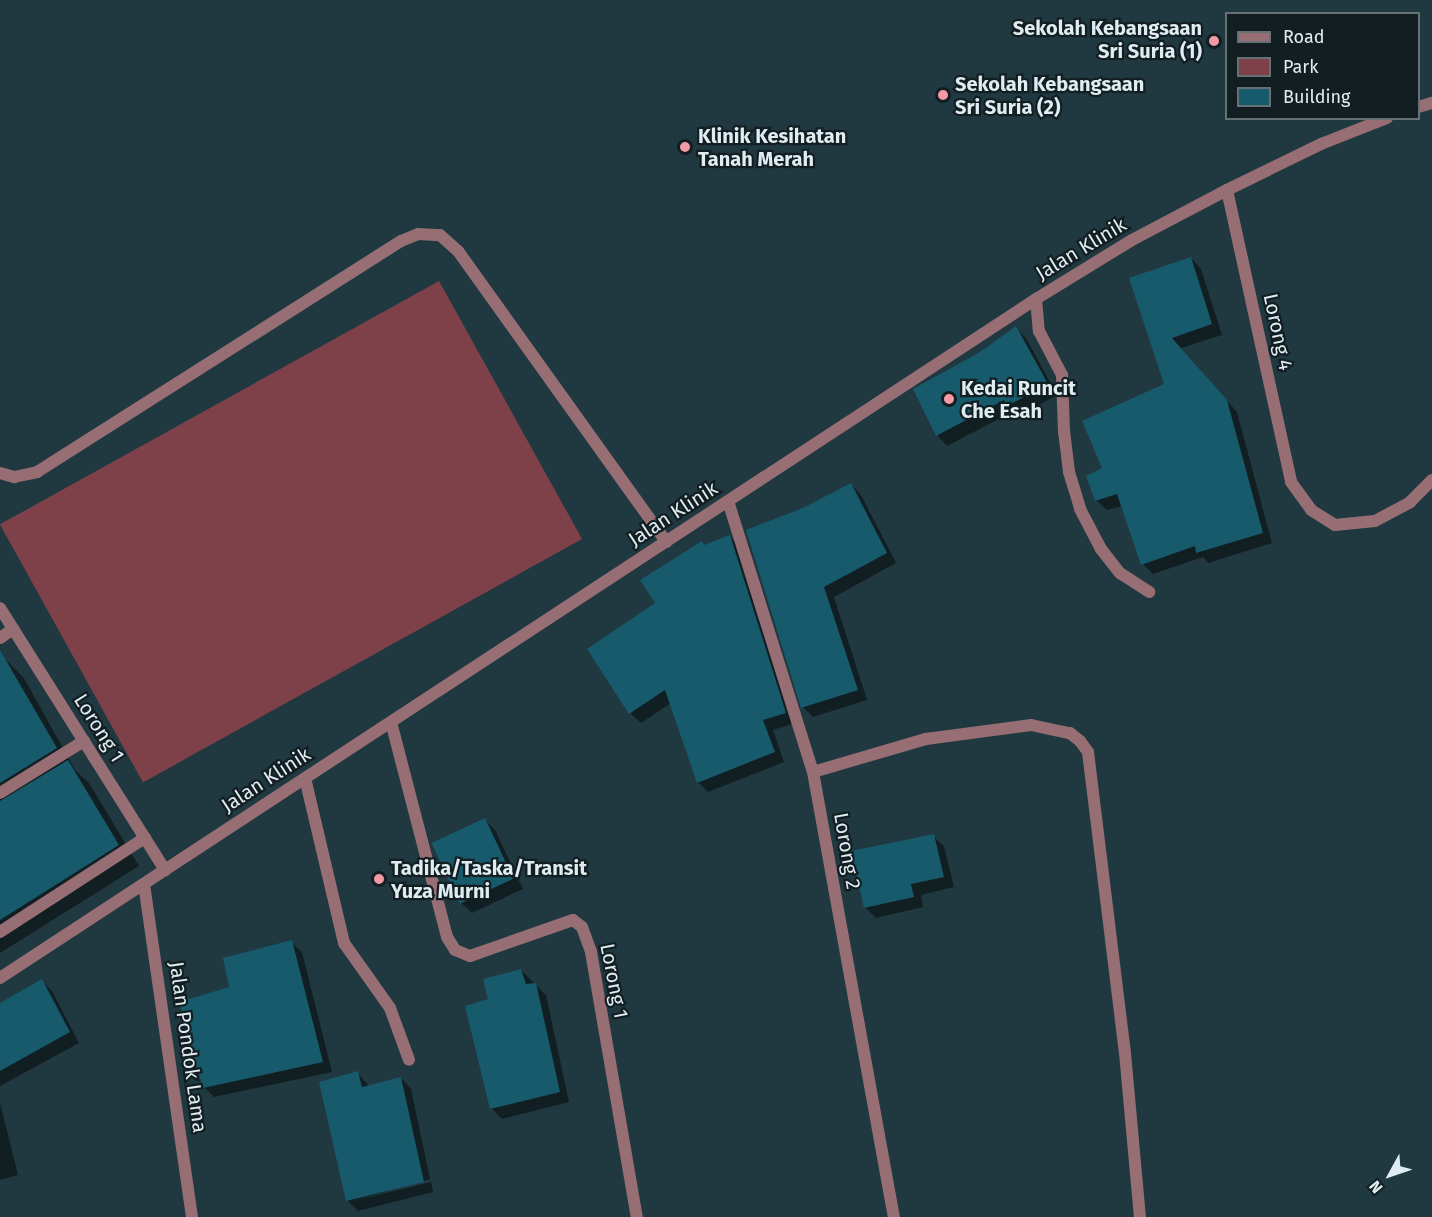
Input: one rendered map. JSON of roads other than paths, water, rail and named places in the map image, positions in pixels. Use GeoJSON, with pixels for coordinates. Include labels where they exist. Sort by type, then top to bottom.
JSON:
{"type":"FeatureCollection","features":[{"type":"Feature","properties":{"kind":"street","name":"Jalan Klinik"},"geometry":{"type":"LineString","coordinates":[[0,978],[1036,299],[1132,240],[1227,190],[1321,144],[1382,120]]}},
{"type":"Feature","properties":{"kind":"street","name":"Lorong 4"},"geometry":{"type":"LineString","coordinates":[[1227,190],[1291,482],[1311,510],[1335,525],[1374,521],[1410,502],[1432,480]]}},
{"type":"Feature","properties":{"kind":"street"},"geometry":{"type":"LineString","coordinates":[[0,473],[14,477],[37,472],[401,241],[418,234],[440,235],[458,251],[666,542]]}},
{"type":"Feature","properties":{"kind":"street"},"geometry":{"type":"LineString","coordinates":[[1036,299],[1039,331],[1062,375],[1064,430],[1069,472],[1080,509],[1101,549],[1120,573],[1149,592]]}},
{"type":"Feature","properties":{"kind":"street","name":"Lorong 2"},"geometry":{"type":"LineString","coordinates":[[728,501],[813,772],[894,1217]]}},
{"type":"Feature","properties":{"kind":"street","name":"Lorong 1"},"geometry":{"type":"LineString","coordinates":[[0,608],[165,870]]}},
{"type":"Feature","properties":{"kind":"street"},"geometry":{"type":"LineString","coordinates":[[0,638],[13,629]]}},
{"type":"Feature","properties":{"kind":"street","name":"Lorong 1"},"geometry":{"type":"LineString","coordinates":[[391,722],[447,938],[455,950],[470,956],[573,920],[582,927],[591,952],[637,1217]]}},
{"type":"Feature","properties":{"kind":"street"},"geometry":{"type":"LineString","coordinates":[[813,772],[926,739],[1031,725],[1070,733],[1080,741],[1089,764],[1125,1053],[1140,1217]]}},
{"type":"Feature","properties":{"kind":"street"},"geometry":{"type":"LineString","coordinates":[[0,793],[84,741]]}},
{"type":"Feature","properties":{"kind":"street"},"geometry":{"type":"LineString","coordinates":[[306,778],[344,943],[390,1008],[409,1060]]}},
{"type":"Feature","properties":{"kind":"street"},"geometry":{"type":"LineString","coordinates":[[0,932],[145,838]]}},
{"type":"Feature","properties":{"kind":"street","name":"Jalan Pondok Lama"},"geometry":{"type":"LineString","coordinates":[[144,884],[192,1217]]}},
{"type":"Feature","properties":{"kind":"place","name":"Sekolah Kebangsaan Sri Suria (1)"},"geometry":{"type":"Point","coordinates":[1214,41]}},
{"type":"Feature","properties":{"kind":"place","name":"Sekolah Kebangsaan Sri Suria (2)"},"geometry":{"type":"Point","coordinates":[943,95]}},
{"type":"Feature","properties":{"kind":"place","name":"Klinik Kesihatan Tanah Merah"},"geometry":{"type":"Point","coordinates":[685,147]}},
{"type":"Feature","properties":{"kind":"place","name":"Kedai Runcit Che Esah"},"geometry":{"type":"Point","coordinates":[949,399]}},
{"type":"Feature","properties":{"kind":"place","name":"Tadika/Taska/Transit Yuza Murni"},"geometry":{"type":"Point","coordinates":[379,879]}}]}
